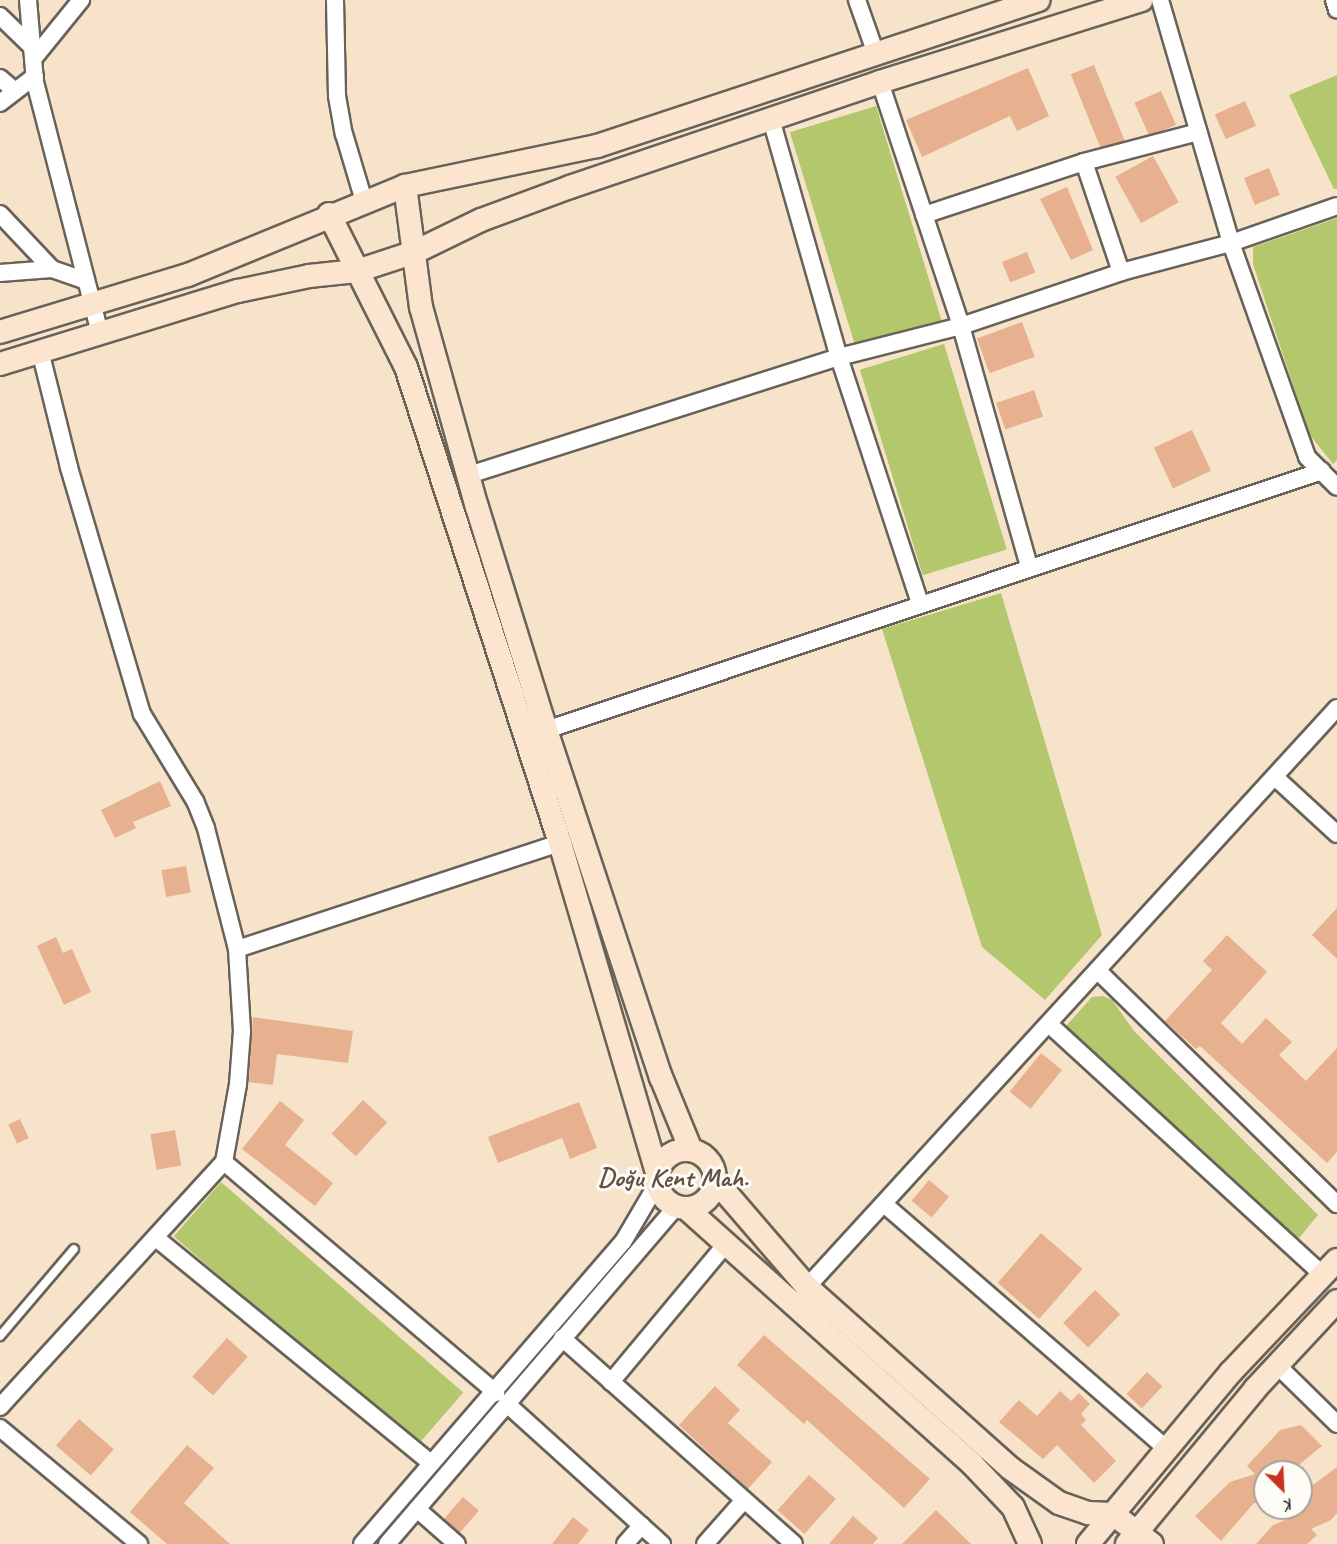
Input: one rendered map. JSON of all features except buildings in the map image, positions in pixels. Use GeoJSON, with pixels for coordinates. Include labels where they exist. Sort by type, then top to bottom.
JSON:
{"type":"FeatureCollection","features":[{"type":"Feature","properties":{"kind":"street"},"geometry":{"type":"LineString","coordinates":[[28,0],[35,76],[84,280],[100,333]]}},
{"type":"Feature","properties":{"kind":"street"},"geometry":{"type":"LineString","coordinates":[[33,53],[81,0]]}},
{"type":"Feature","properties":{"kind":"street"},"geometry":{"type":"LineString","coordinates":[[335,0],[337,96],[344,134],[364,201]]}},
{"type":"Feature","properties":{"kind":"street"},"geometry":{"type":"LineString","coordinates":[[856,0],[876,54]]}},
{"type":"Feature","properties":{"kind":"street"},"geometry":{"type":"LineString","coordinates":[[0,332],[222,262],[329,214],[405,186],[597,146],[1038,0]]}},
{"type":"Feature","properties":{"kind":"street"},"geometry":{"type":"LineString","coordinates":[[0,364],[238,291],[309,276],[357,271],[415,252],[531,201],[880,82],[1141,0]]}},
{"type":"Feature","properties":{"kind":"street"},"geometry":{"type":"LineString","coordinates":[[1160,0],[1231,243],[1307,457],[1332,479]]}},
{"type":"Feature","properties":{"kind":"street"},"geometry":{"type":"LineString","coordinates":[[1334,0],[1337,10]]}},
{"type":"Feature","properties":{"kind":"street"},"geometry":{"type":"LineString","coordinates":[[0,16],[33,53]]}},
{"type":"Feature","properties":{"kind":"street"},"geometry":{"type":"LineString","coordinates":[[0,103],[35,76]]}},
{"type":"Feature","properties":{"kind":"street"},"geometry":{"type":"LineString","coordinates":[[0,78],[15,91]]}},
{"type":"Feature","properties":{"kind":"street"},"geometry":{"type":"LineString","coordinates":[[880,82],[961,326],[1029,567]]}},
{"type":"Feature","properties":{"kind":"street"},"geometry":{"type":"LineString","coordinates":[[771,119],[839,357],[921,604]]}},
{"type":"Feature","properties":{"kind":"street"},"geometry":{"type":"LineString","coordinates":[[924,215],[1084,162],[1198,132]]}},
{"type":"Feature","properties":{"kind":"street"},"geometry":{"type":"LineString","coordinates":[[1084,162],[1121,272]]}},
{"type":"Feature","properties":{"kind":"street"},"geometry":{"type":"LineString","coordinates":[[405,186],[421,307],[546,730],[662,1077],[691,1150],[710,1163],[715,1180],[807,1287],[1010,1468],[1059,1503],[1088,1513],[1113,1514],[1139,1539],[1277,1365],[1337,1302]]}},
{"type":"Feature","properties":{"kind":"street"},"geometry":{"type":"LineString","coordinates":[[469,475],[839,357],[961,326],[1121,272],[1231,243],[1337,206]]}},
{"type":"Feature","properties":{"kind":"street"},"geometry":{"type":"LineString","coordinates":[[0,214],[52,269]]}},
{"type":"Feature","properties":{"kind":"street"},"geometry":{"type":"LineString","coordinates":[[329,214],[406,367],[560,843],[663,1197],[681,1207],[726,1244],[972,1464],[1013,1508],[1030,1544]]}},
{"type":"Feature","properties":{"kind":"street"},"geometry":{"type":"LineString","coordinates":[[0,273],[52,269],[84,280]]}},
{"type":"Feature","properties":{"kind":"street"},"geometry":{"type":"LineString","coordinates":[[0,1407],[224,1162],[238,1084],[242,1031],[237,949],[207,828],[195,801],[142,714],[69,467],[40,351]]}},
{"type":"Feature","properties":{"kind":"street"},"geometry":{"type":"LineString","coordinates":[[546,730],[1029,567],[1332,479]]}},
{"type":"Feature","properties":{"kind":"street"},"geometry":{"type":"LineString","coordinates":[[807,1287],[1337,708]]}},
{"type":"Feature","properties":{"kind":"street"},"geometry":{"type":"LineString","coordinates":[[1275,777],[1337,834]]}},
{"type":"Feature","properties":{"kind":"street"},"geometry":{"type":"LineString","coordinates":[[237,949],[560,843]]}},
{"type":"Feature","properties":{"kind":"street"},"geometry":{"type":"LineString","coordinates":[[1098,971],[1337,1204]]}},
{"type":"Feature","properties":{"kind":"street"},"geometry":{"type":"LineString","coordinates":[[1050,1024],[1330,1267],[1232,1372],[1088,1544]]}},
{"type":"Feature","properties":{"kind":"street"},"geometry":{"type":"LineString","coordinates":[[387,1544],[417,1509],[623,1242],[666,1157],[691,1150]]}},
{"type":"Feature","properties":{"kind":"street"},"geometry":{"type":"LineString","coordinates":[[224,1162],[501,1398],[663,1544]]}},
{"type":"Feature","properties":{"kind":"street"},"geometry":{"type":"LineString","coordinates":[[362,1544],[431,1463],[562,1338],[681,1207],[709,1196],[715,1180]]}},
{"type":"Feature","properties":{"kind":"street"},"geometry":{"type":"LineString","coordinates":[[884,1204],[1167,1449]]}},
{"type":"Feature","properties":{"kind":"street"},"geometry":{"type":"LineString","coordinates":[[156,1238],[431,1463]]}},
{"type":"Feature","properties":{"kind":"street"},"geometry":{"type":"LineString","coordinates":[[610,1382],[726,1244]]}},
{"type":"Feature","properties":{"kind":"street"},"geometry":{"type":"LineString","coordinates":[[562,1338],[794,1544]]}},
{"type":"Feature","properties":{"kind":"street"},"geometry":{"type":"LineString","coordinates":[[1277,1365],[1337,1424]]}},
{"type":"Feature","properties":{"kind":"street"},"geometry":{"type":"LineString","coordinates":[[0,1428],[139,1544]]}},
{"type":"Feature","properties":{"kind":"street"},"geometry":{"type":"LineString","coordinates":[[705,1544],[744,1500]]}},
{"type":"Feature","properties":{"kind":"street"},"geometry":{"type":"LineString","coordinates":[[417,1509],[457,1544]]}},
{"type":"Feature","properties":{"kind":"street"},"geometry":{"type":"LineString","coordinates":[[625,1544],[642,1525]]}},
{"type":"Feature","properties":{"kind":"lane"},"geometry":{"type":"LineString","coordinates":[[0,1336],[74,1249]]}},
{"type":"Feature","properties":{"kind":"green space"},"geometry":{"type":"Polygon","coordinates":[[[1337,75],[1337,189],[1334,189],[1289,95],[1337,75]]]}},
{"type":"Feature","properties":{"kind":"green space"},"geometry":{"type":"Polygon","coordinates":[[[876,106],[943,325],[857,351],[790,132],[876,106]]]}},
{"type":"Feature","properties":{"kind":"green space"},"geometry":{"type":"Polygon","coordinates":[[[1337,218],[1337,460],[1333,464],[1309,434],[1253,264],[1253,247],[1337,218]]]}},
{"type":"Feature","properties":{"kind":"green space"},"geometry":{"type":"Polygon","coordinates":[[[944,344],[1007,550],[923,575],[860,370],[944,344]]]}},
{"type":"Feature","properties":{"kind":"green space"},"geometry":{"type":"Polygon","coordinates":[[[1001,593],[1102,935],[1045,1000],[982,947],[882,629],[1001,593]]]}},
{"type":"Feature","properties":{"kind":"green space"},"geometry":{"type":"Polygon","coordinates":[[[1103,996],[1112,1000],[1134,1031],[1318,1215],[1295,1243],[1066,1026],[1092,997],[1103,996]]]}},
{"type":"Feature","properties":{"kind":"green space"},"geometry":{"type":"Polygon","coordinates":[[[221,1182],[463,1393],[416,1447],[174,1236],[221,1182]]]}},
{"type":"Feature","properties":{"kind":"district","name":"Doğu Kent Mah."},"geometry":{"type":"Point","coordinates":[673,1178]}}]}
